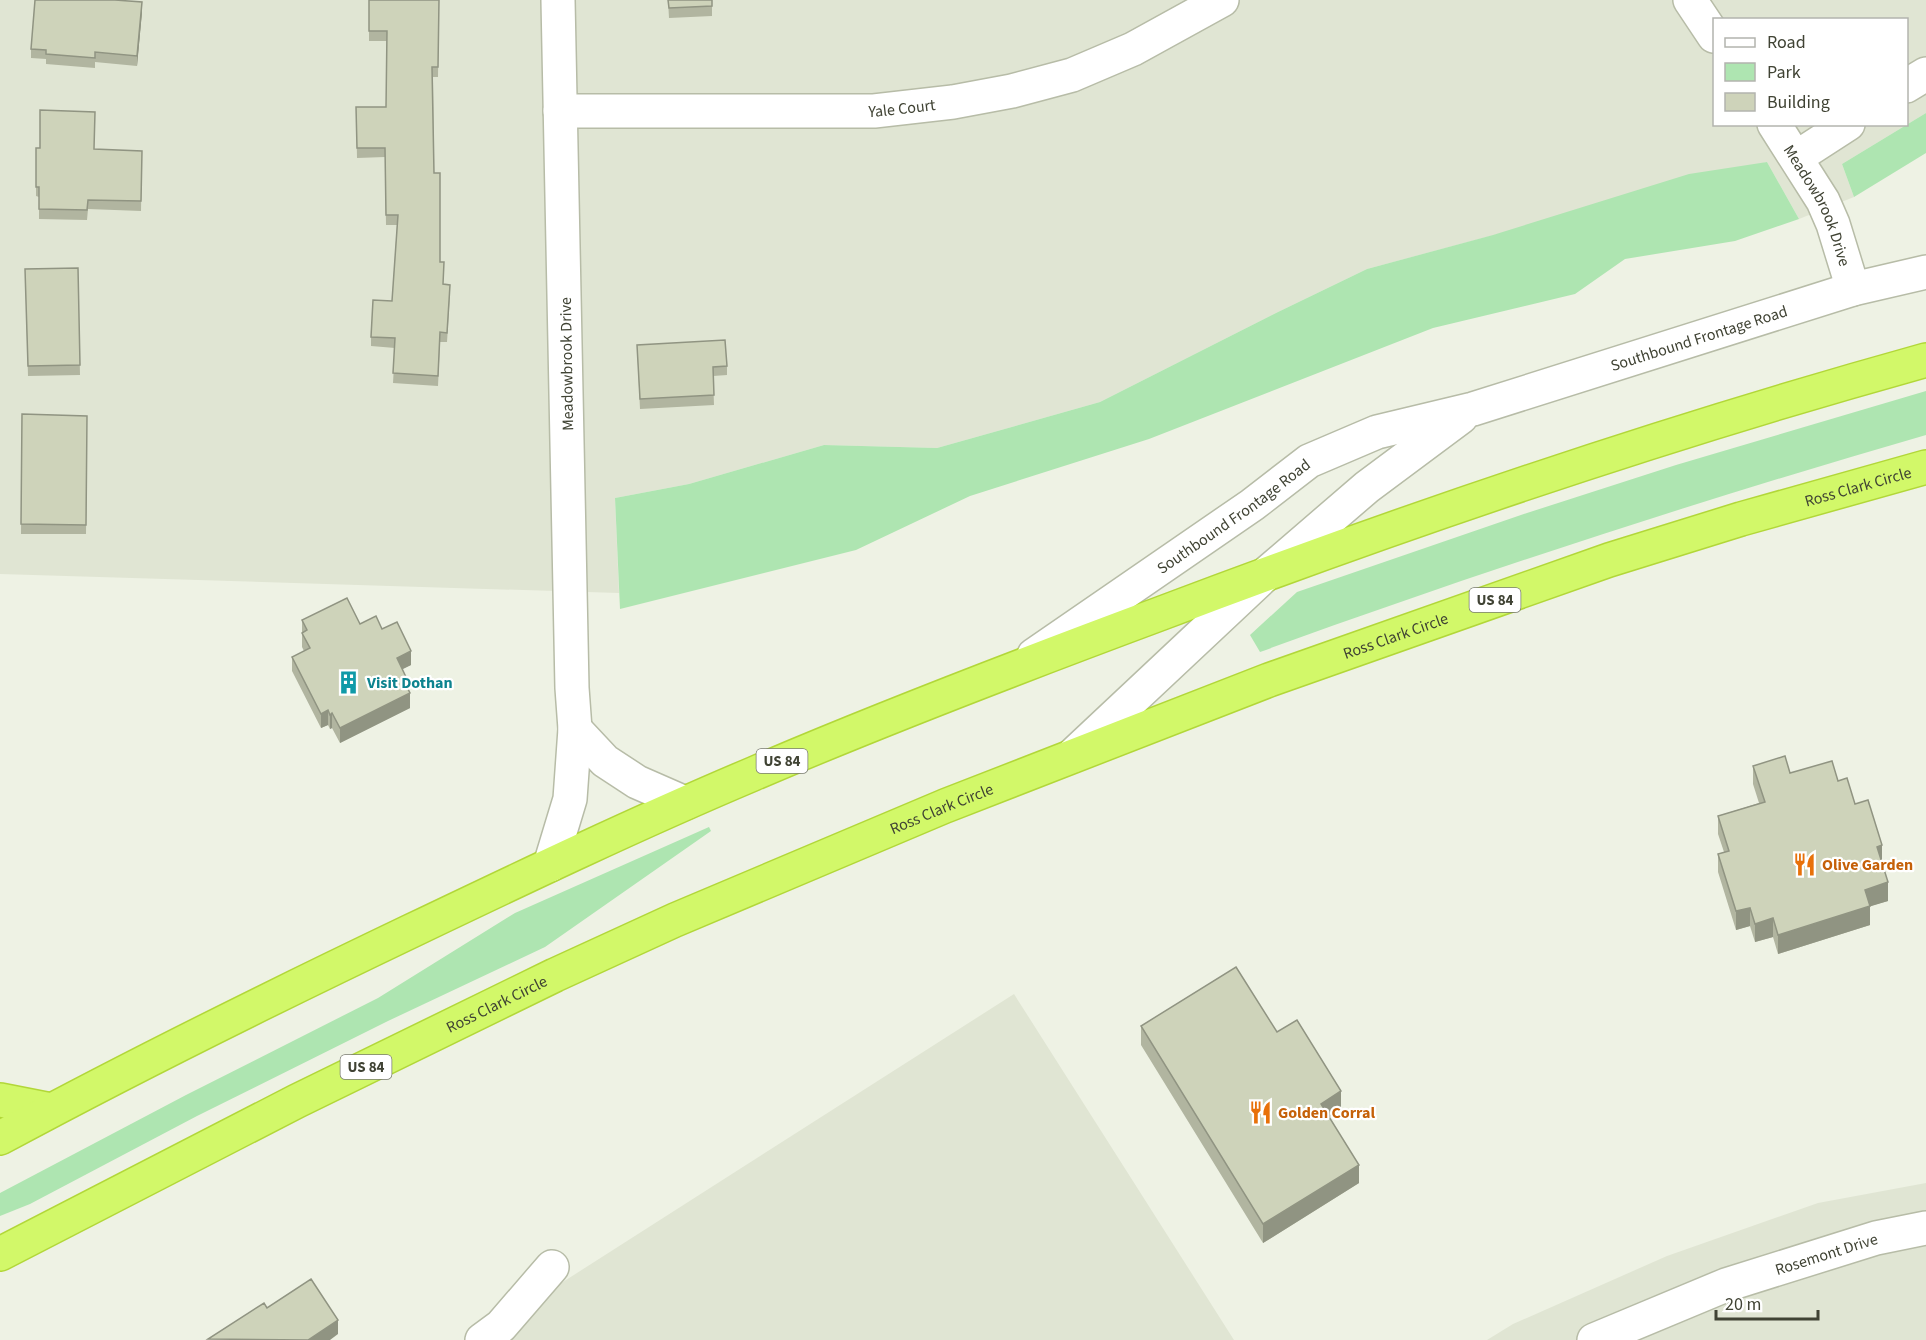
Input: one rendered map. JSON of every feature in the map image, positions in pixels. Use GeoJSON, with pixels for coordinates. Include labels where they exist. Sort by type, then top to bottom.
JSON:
{"type":"FeatureCollection","features":[{"type":"Feature","properties":{"kind":"highway","name":"US 84"},"geometry":{"type":"LineString","coordinates":[[0,1138],[251,1008],[550,865],[685,803],[900,713],[1267,573],[1416,520],[1709,422],[1926,360]]}},
{"type":"Feature","properties":{"kind":"highway","name":"Ross Clark Circle"},"geometry":{"type":"LineString","coordinates":[[9,1249],[297,1101],[555,975],[675,920],[945,806],[1269,680],[1609,560],[1741,519],[1926,467]]}},
{"type":"Feature","properties":{"kind":"highway"},"geometry":{"type":"LineString","coordinates":[[0,1100],[51,1110]]}},
{"type":"Feature","properties":{"kind":"highway"},"geometry":{"type":"LineString","coordinates":[[0,1275],[9,1249]]}},
{"type":"Feature","properties":{"kind":"street","name":"Meadowbrook Drive"},"geometry":{"type":"LineString","coordinates":[[550,865],[570,799],[576,729],[572,688],[558,0]]}},
{"type":"Feature","properties":{"kind":"street","name":"Yale Court"},"geometry":{"type":"LineString","coordinates":[[560,111],[873,111],[953,102],[1012,91],[1072,75],[1133,49],[1222,0]]}},
{"type":"Feature","properties":{"kind":"street"},"geometry":{"type":"LineString","coordinates":[[1690,0],[1713,34]]}},
{"type":"Feature","properties":{"kind":"street"},"geometry":{"type":"LineString","coordinates":[[1908,85],[1926,74]]}},
{"type":"Feature","properties":{"kind":"street","name":"Meadowbrook Drive"},"geometry":{"type":"LineString","coordinates":[[1775,126],[1823,201],[1833,224],[1853,289]]}},
{"type":"Feature","properties":{"kind":"street"},"geometry":{"type":"LineString","coordinates":[[1797,158],[1845,126]]}},
{"type":"Feature","properties":{"kind":"street","name":"Southbound Frontage Road"},"geometry":{"type":"LineString","coordinates":[[1015,668],[1252,505],[1309,461],[1377,432],[1473,409],[1853,289],[1926,272]]}},
{"type":"Feature","properties":{"kind":"street","name":"Southbound Frontage Road"},"geometry":{"type":"LineString","coordinates":[[1072,756],[1267,573],[1367,487],[1473,409]]}},
{"type":"Feature","properties":{"kind":"street"},"geometry":{"type":"LineString","coordinates":[[576,729],[605,761],[637,782],[685,803]]}},
{"type":"Feature","properties":{"kind":"street","name":"Rosemont Drive"},"geometry":{"type":"LineString","coordinates":[[1594,1340],[1726,1285],[1876,1238],[1926,1227]]}},
{"type":"Feature","properties":{"kind":"street"},"geometry":{"type":"LineString","coordinates":[[482,1340],[501,1326],[552,1267]]}},
{"type":"Feature","properties":{"kind":"shaded area"},"geometry":{"type":"Polygon","coordinates":[[[0,0],[1926,0],[1926,113],[1908,124],[1908,18],[1713,18],[1713,126],[1905,126],[1842,164],[1854,197],[1799,219],[1767,162],[1367,269],[1100,402],[937,448],[824,445],[689,484],[615,498],[619,593],[0,574],[0,0]]]}},
{"type":"Feature","properties":{"kind":"shaded area"},"geometry":{"type":"Polygon","coordinates":[[[1014,994],[1234,1340],[472,1340],[1014,994]]]}},
{"type":"Feature","properties":{"kind":"shaded area"},"geometry":{"type":"Polygon","coordinates":[[[1926,1183],[1926,1340],[1487,1340],[1513,1324],[1667,1256],[1818,1203],[1926,1183]]]}},
{"type":"Feature","properties":{"kind":"green space"},"geometry":{"type":"Polygon","coordinates":[[[1926,113],[1926,153],[1854,197],[1842,164],[1926,113]]]}},
{"type":"Feature","properties":{"kind":"green space"},"geometry":{"type":"Polygon","coordinates":[[[1767,162],[1799,219],[1735,241],[1625,259],[1575,294],[1433,328],[1149,439],[970,496],[856,550],[620,609],[615,498],[689,484],[824,445],[937,448],[1100,402],[1367,269],[1493,235],[1689,174],[1767,162]]]}},
{"type":"Feature","properties":{"kind":"green space"},"geometry":{"type":"Polygon","coordinates":[[[1926,391],[1926,435],[1591,538],[1425,593],[1260,652],[1250,635],[1297,592],[1527,513],[1676,465],[1926,391]]]}},
{"type":"Feature","properties":{"kind":"green space"},"geometry":{"type":"Polygon","coordinates":[[[709,827],[711,831],[545,947],[388,1021],[197,1116],[30,1204],[0,1216],[0,1193],[186,1095],[378,998],[515,913],[709,827]]]}},
{"type":"Feature","properties":{"kind":"building"},"geometry":{"type":"Polygon","coordinates":[[[35,0],[142,2],[137,56],[95,52],[95,58],[46,54],[46,50],[31,49],[35,0]]]}},
{"type":"Feature","properties":{"kind":"building"},"geometry":{"type":"Polygon","coordinates":[[[369,0],[439,0],[438,67],[432,67],[434,173],[440,173],[440,262],[444,262],[443,284],[450,285],[447,333],[440,332],[438,376],[393,373],[395,338],[371,337],[373,300],[392,301],[398,215],[386,215],[385,148],[357,148],[356,107],[386,107],[387,31],[369,31],[369,0]]]}},
{"type":"Feature","properties":{"kind":"building"},"geometry":{"type":"Polygon","coordinates":[[[668,0],[712,0],[712,6],[669,8],[668,0]]]}},
{"type":"Feature","properties":{"kind":"building"},"geometry":{"type":"Polygon","coordinates":[[[40,110],[95,112],[94,149],[142,151],[141,201],[88,200],[87,210],[39,209],[39,187],[36,187],[36,148],[40,148],[40,110]]]}},
{"type":"Feature","properties":{"kind":"building"},"geometry":{"type":"Polygon","coordinates":[[[78,268],[80,365],[28,366],[25,269],[78,268]]]}},
{"type":"Feature","properties":{"kind":"building"},"geometry":{"type":"Polygon","coordinates":[[[725,340],[727,366],[713,367],[714,395],[640,399],[637,345],[725,340]]]}},
{"type":"Feature","properties":{"kind":"building"},"geometry":{"type":"Polygon","coordinates":[[[22,414],[87,416],[86,525],[21,524],[22,414]]]}},
{"type":"Feature","properties":{"kind":"building","name":"Visit Dothan"},"geometry":{"type":"Polygon","coordinates":[[[347,598],[360,624],[376,616],[382,629],[397,622],[411,651],[397,658],[406,677],[403,679],[410,693],[340,728],[328,710],[321,714],[292,657],[310,648],[302,633],[307,630],[302,620],[347,598]]]}},
{"type":"Feature","properties":{"kind":"building","name":"Olive Garden"},"geometry":{"type":"Polygon","coordinates":[[[1785,756],[1790,773],[1832,761],[1838,781],[1847,778],[1855,804],[1868,800],[1882,845],[1877,847],[1888,882],[1865,890],[1870,906],[1778,935],[1773,918],[1755,924],[1750,908],[1736,911],[1718,854],[1729,851],[1718,816],[1765,802],[1753,766],[1785,756]]]}},
{"type":"Feature","properties":{"kind":"building","name":"Golden Corral"},"geometry":{"type":"Polygon","coordinates":[[[1236,967],[1277,1032],[1297,1020],[1341,1091],[1321,1104],[1359,1165],[1263,1224],[1141,1026],[1236,967]]]}},
{"type":"Feature","properties":{"kind":"building"},"geometry":{"type":"Polygon","coordinates":[[[311,1279],[338,1320],[308,1340],[208,1339],[264,1303],[267,1308],[311,1279]]]}},
{"type":"Feature","properties":{"kind":"place","name":"Visit Dothan"},"geometry":{"type":"Point","coordinates":[349,682]}},
{"type":"Feature","properties":{"kind":"place","name":"Olive Garden"},"geometry":{"type":"Point","coordinates":[1804,864]}},
{"type":"Feature","properties":{"kind":"place","name":"Golden Corral"},"geometry":{"type":"Point","coordinates":[1260,1112]}}]}
